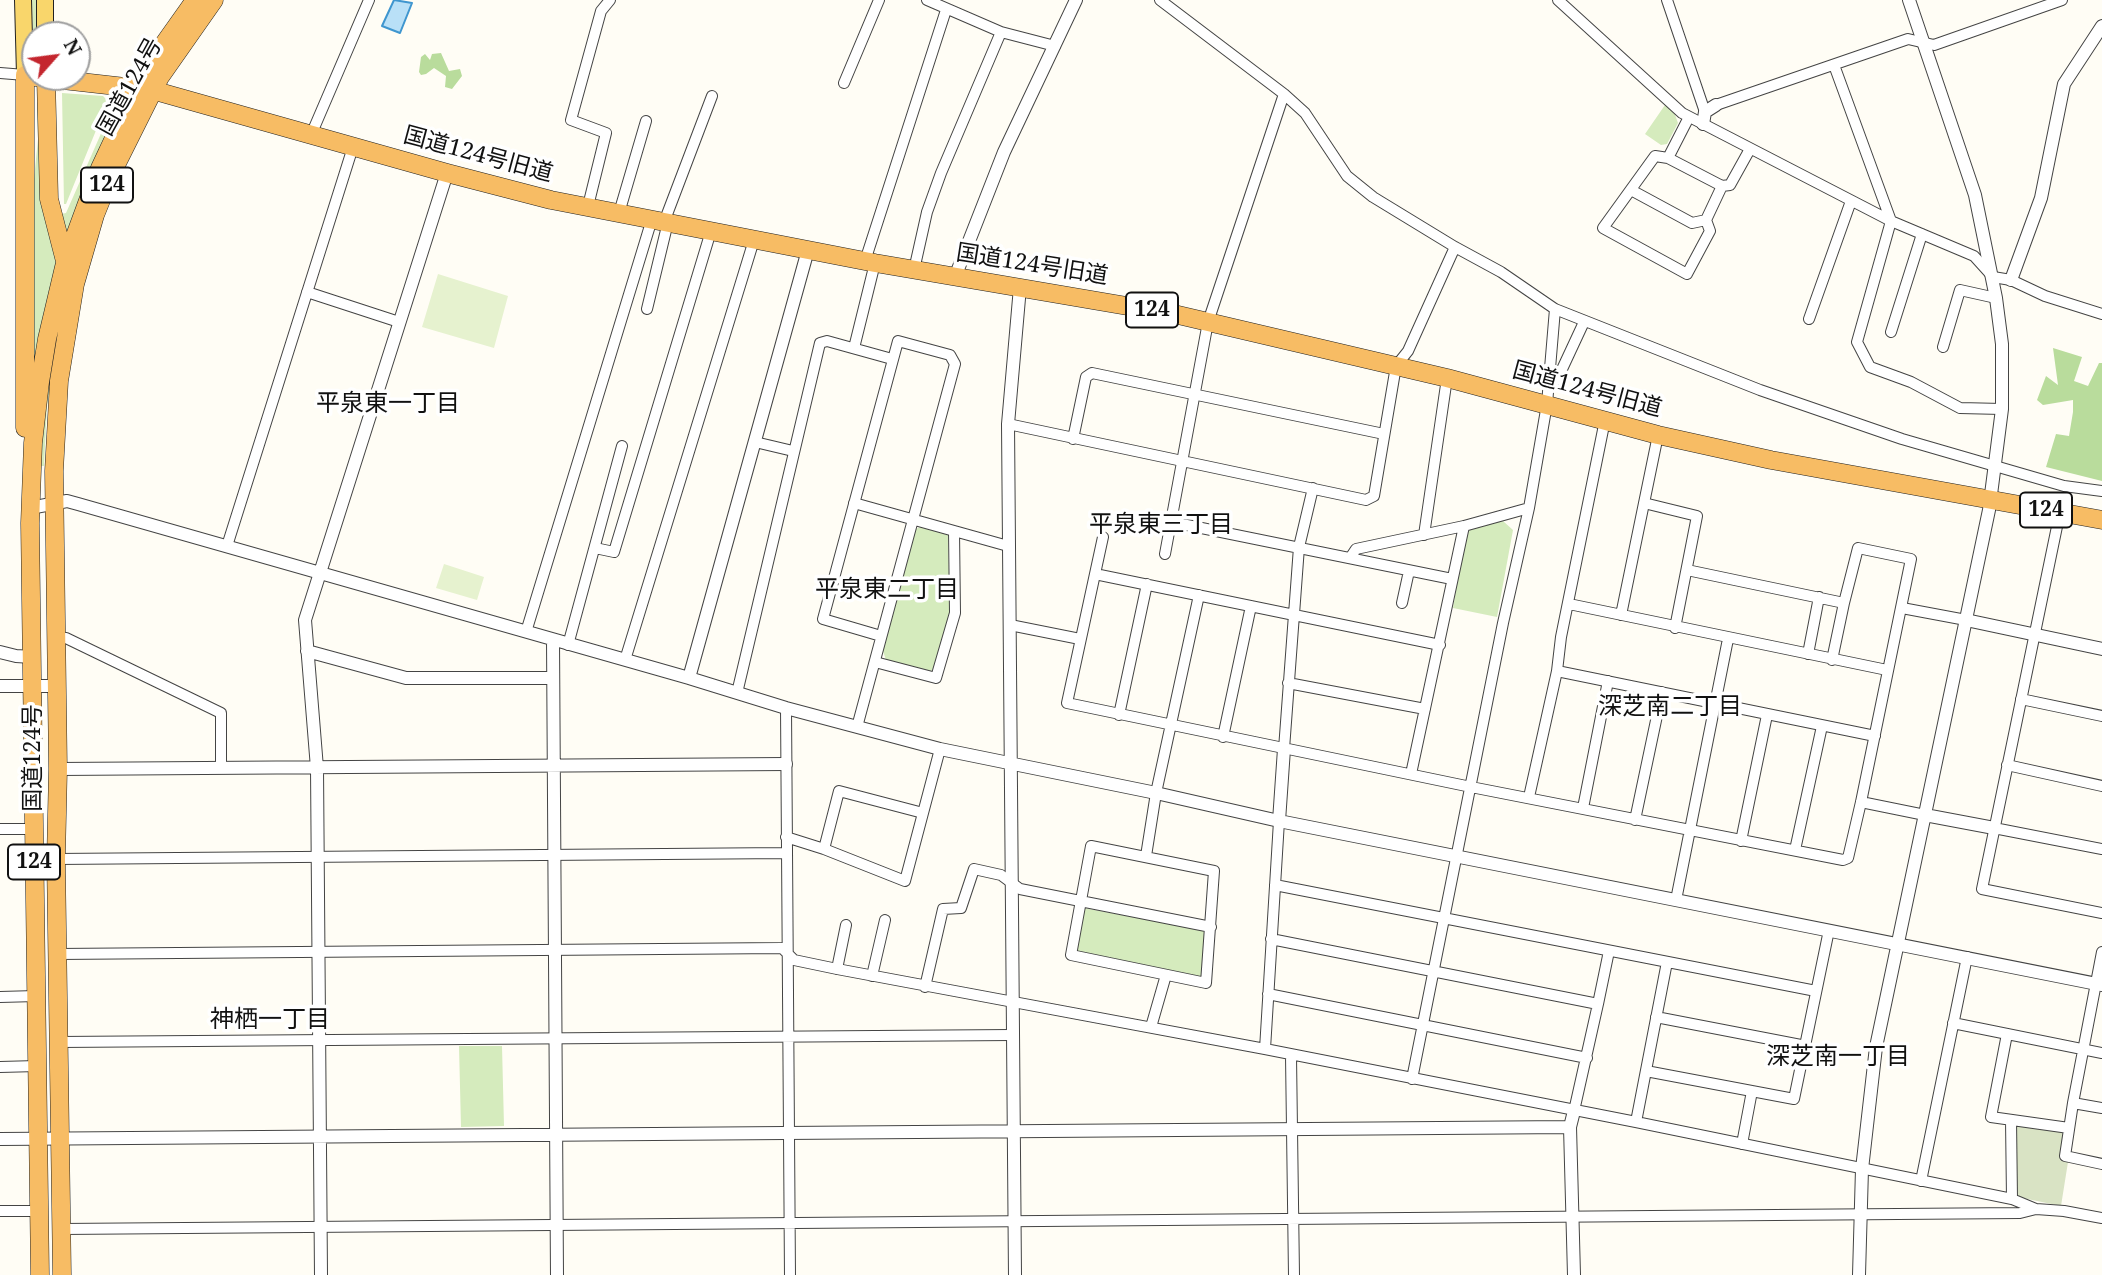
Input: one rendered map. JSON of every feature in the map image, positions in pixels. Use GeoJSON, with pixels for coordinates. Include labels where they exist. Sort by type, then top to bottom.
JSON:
{"type":"FeatureCollection","features":[{"type":"Feature","properties":{"kind":"highway","name":"国道124号"},"geometry":{"type":"LineString","coordinates":[[62,1275],[56,859],[58,769],[55,435],[59,381],[75,284],[95,215],[168,37],[195,0]]}},
{"type":"Feature","properties":{"kind":"highway","name":"国道124号"},"geometry":{"type":"LineString","coordinates":[[40,1275],[30,508],[33,443],[40,382],[65,263],[100,167],[145,88],[214,0]]}},
{"type":"Feature","properties":{"kind":"highway","name":"国道124号旧道"},"geometry":{"type":"LineString","coordinates":[[91,82],[145,88],[551,200],[870,262],[1174,314],[1447,378],[1658,435],[1771,460],[2102,520]]}},
{"type":"Feature","properties":{"kind":"highway","name":"国道124号"},"geometry":{"type":"LineString","coordinates":[[30,508],[25,444],[38,91]]}},
{"type":"Feature","properties":{"kind":"highway","name":"国道124号"},"geometry":{"type":"LineString","coordinates":[[39,91],[49,200],[65,263],[75,284]]}},
{"type":"Feature","properties":{"kind":"main road"},"geometry":{"type":"LineString","coordinates":[[23,0],[27,21]]}},
{"type":"Feature","properties":{"kind":"main road"},"geometry":{"type":"LineString","coordinates":[[45,0],[45,21]]}},
{"type":"Feature","properties":{"kind":"street"},"geometry":{"type":"LineString","coordinates":[[311,135],[369,0]]}},
{"type":"Feature","properties":{"kind":"street"},"geometry":{"type":"LineString","coordinates":[[588,206],[606,133],[571,120],[601,10],[610,0]]}},
{"type":"Feature","properties":{"kind":"street"},"geometry":{"type":"LineString","coordinates":[[844,83],[879,0]]}},
{"type":"Feature","properties":{"kind":"street"},"geometry":{"type":"LineString","coordinates":[[927,0],[1001,32],[1055,46]]}},
{"type":"Feature","properties":{"kind":"street"},"geometry":{"type":"LineString","coordinates":[[955,277],[1004,152],[1076,0]]}},
{"type":"Feature","properties":{"kind":"street"},"geometry":{"type":"LineString","coordinates":[[1160,0],[1284,94],[1304,113],[1347,176],[1373,197],[1501,272],[1555,309],[1760,390],[1902,439],[2064,486],[2102,491]]}},
{"type":"Feature","properties":{"kind":"street"},"geometry":{"type":"LineString","coordinates":[[1559,0],[1689,117],[1708,114],[1908,39],[1934,45],[2062,0]]}},
{"type":"Feature","properties":{"kind":"street"},"geometry":{"type":"LineString","coordinates":[[1667,0],[1708,114],[1750,149],[1891,221],[1974,256],[1993,277],[2011,280],[2045,296],[2102,314]]}},
{"type":"Feature","properties":{"kind":"street"},"geometry":{"type":"LineString","coordinates":[[1859,1275],[1862,1169],[1877,1047],[1991,501],[2002,409],[2002,344],[1993,277],[1975,195],[1909,0]]}},
{"type":"Feature","properties":{"kind":"street"},"geometry":{"type":"LineString","coordinates":[[853,348],[870,262],[946,10]]}},
{"type":"Feature","properties":{"kind":"street"},"geometry":{"type":"LineString","coordinates":[[2011,280],[2040,198],[2064,84],[2102,26]]}},
{"type":"Feature","properties":{"kind":"street"},"geometry":{"type":"LineString","coordinates":[[914,270],[927,212],[941,173],[1001,32]]}},
{"type":"Feature","properties":{"kind":"street"},"geometry":{"type":"LineString","coordinates":[[1834,65],[1891,221],[1857,342],[1870,367],[1911,382],[1960,408],[2002,409]]}},
{"type":"Feature","properties":{"kind":"street"},"geometry":{"type":"LineString","coordinates":[[0,73],[21,75]]}},
{"type":"Feature","properties":{"kind":"street"},"geometry":{"type":"LineString","coordinates":[[1166,554],[1208,322],[1284,94]]}},
{"type":"Feature","properties":{"kind":"street"},"geometry":{"type":"LineString","coordinates":[[526,632],[660,221],[666,217],[712,96]]}},
{"type":"Feature","properties":{"kind":"street"},"geometry":{"type":"LineString","coordinates":[[1668,158],[1689,117]]}},
{"type":"Feature","properties":{"kind":"street"},"geometry":{"type":"LineString","coordinates":[[619,213],[646,121]]}},
{"type":"Feature","properties":{"kind":"street"},"geometry":{"type":"LineString","coordinates":[[227,546],[353,147]]}},
{"type":"Feature","properties":{"kind":"street"},"geometry":{"type":"LineString","coordinates":[[1722,186],[1706,220],[1710,231],[1687,274],[1603,228],[1655,156],[1668,158],[1722,186],[1730,185],[1750,149]]}},
{"type":"Feature","properties":{"kind":"street"},"geometry":{"type":"LineString","coordinates":[[321,1275],[317,768],[306,620],[447,173]]}},
{"type":"Feature","properties":{"kind":"street"},"geometry":{"type":"LineString","coordinates":[[1631,190],[1692,223],[1706,220]]}},
{"type":"Feature","properties":{"kind":"street"},"geometry":{"type":"LineString","coordinates":[[1809,319],[1851,201]]}},
{"type":"Feature","properties":{"kind":"street"},"geometry":{"type":"LineString","coordinates":[[648,309],[660,221]]}},
{"type":"Feature","properties":{"kind":"street"},"geometry":{"type":"LineString","coordinates":[[595,548],[614,552],[710,231]]}},
{"type":"Feature","properties":{"kind":"street"},"geometry":{"type":"LineString","coordinates":[[1891,332],[1922,234]]}},
{"type":"Feature","properties":{"kind":"street"},"geometry":{"type":"LineString","coordinates":[[625,660],[754,240]]}},
{"type":"Feature","properties":{"kind":"street"},"geometry":{"type":"LineString","coordinates":[[1008,424],[1366,500],[1374,496],[1396,366],[1408,351],[1455,247]]}},
{"type":"Feature","properties":{"kind":"street"},"geometry":{"type":"LineString","coordinates":[[689,678],[808,250]]}},
{"type":"Feature","properties":{"kind":"street"},"geometry":{"type":"LineString","coordinates":[[1014,1275],[1008,424],[1020,287]]}},
{"type":"Feature","properties":{"kind":"street"},"geometry":{"type":"LineString","coordinates":[[1943,347],[1961,290],[1996,298]]}},
{"type":"Feature","properties":{"kind":"street"},"geometry":{"type":"LineString","coordinates":[[306,292],[399,322]]}},
{"type":"Feature","properties":{"kind":"street"},"geometry":{"type":"LineString","coordinates":[[1412,1079],[1503,623],[1529,508],[1547,404],[1555,309]]}},
{"type":"Feature","properties":{"kind":"street"},"geometry":{"type":"LineString","coordinates":[[1549,380],[1558,380],[1584,322]]}},
{"type":"Feature","properties":{"kind":"street"},"geometry":{"type":"LineString","coordinates":[[737,694],[820,343],[827,341],[892,359]]}},
{"type":"Feature","properties":{"kind":"street"},"geometry":{"type":"LineString","coordinates":[[857,727],[955,364],[950,355],[898,341],[823,620],[881,636]]}},
{"type":"Feature","properties":{"kind":"street"},"geometry":{"type":"LineString","coordinates":[[1073,439],[1086,377],[1092,373],[1384,434]]}},
{"type":"Feature","properties":{"kind":"street"},"geometry":{"type":"LineString","coordinates":[[1424,535],[1447,378]]}},
{"type":"Feature","properties":{"kind":"street"},"geometry":{"type":"LineString","coordinates":[[1529,797],[1557,671],[1561,637],[1605,420]]}},
{"type":"Feature","properties":{"kind":"street"},"geometry":{"type":"LineString","coordinates":[[1621,615],[1658,435]]}},
{"type":"Feature","properties":{"kind":"street"},"geometry":{"type":"LineString","coordinates":[[755,442],[793,452]]}},
{"type":"Feature","properties":{"kind":"street"},"geometry":{"type":"LineString","coordinates":[[568,645],[622,446]]}},
{"type":"Feature","properties":{"kind":"street"},"geometry":{"type":"LineString","coordinates":[[1265,1049],[1299,547],[1312,488]]}},
{"type":"Feature","properties":{"kind":"street"},"geometry":{"type":"LineString","coordinates":[[30,508],[67,501],[786,708],[940,749],[1279,821],[2099,984]]}},
{"type":"Feature","properties":{"kind":"street"},"geometry":{"type":"LineString","coordinates":[[854,503],[1008,546]]}},
{"type":"Feature","properties":{"kind":"street"},"geometry":{"type":"LineString","coordinates":[[1644,503],[1697,516],[1675,628]]}},
{"type":"Feature","properties":{"kind":"street"},"geometry":{"type":"LineString","coordinates":[[1350,558],[1356,549],[1464,526],[1529,508]]}},
{"type":"Feature","properties":{"kind":"street"},"geometry":{"type":"LineString","coordinates":[[2060,512],[1982,889],[2102,914]]}},
{"type":"Feature","properties":{"kind":"street"},"geometry":{"type":"LineString","coordinates":[[1172,522],[1452,579]]}},
{"type":"Feature","properties":{"kind":"street"},"geometry":{"type":"LineString","coordinates":[[1411,774],[1464,526]]}},
{"type":"Feature","properties":{"kind":"street"},"geometry":{"type":"LineString","coordinates":[[875,662],[936,678],[955,613],[954,531]]}},
{"type":"Feature","properties":{"kind":"street"},"geometry":{"type":"LineString","coordinates":[[1103,537],[1068,703],[1223,737],[1843,860],[1848,858],[1861,802],[1910,559],[1858,548],[1832,660]]}},
{"type":"Feature","properties":{"kind":"street"},"geometry":{"type":"LineString","coordinates":[[1687,570],[1844,603]]}},
{"type":"Feature","properties":{"kind":"street"},"geometry":{"type":"LineString","coordinates":[[1402,603],[1409,571]]}},
{"type":"Feature","properties":{"kind":"street"},"geometry":{"type":"LineString","coordinates":[[1095,574],[1440,645]]}},
{"type":"Feature","properties":{"kind":"street"},"geometry":{"type":"LineString","coordinates":[[1119,715],[1147,584]]}},
{"type":"Feature","properties":{"kind":"street"},"geometry":{"type":"LineString","coordinates":[[1146,856],[1156,793],[1199,595]]}},
{"type":"Feature","properties":{"kind":"street"},"geometry":{"type":"LineString","coordinates":[[1808,654],[1819,597]]}},
{"type":"Feature","properties":{"kind":"street"},"geometry":{"type":"LineString","coordinates":[[1569,604],[1887,670]]}},
{"type":"Feature","properties":{"kind":"street"},"geometry":{"type":"LineString","coordinates":[[1223,737],[1251,606]]}},
{"type":"Feature","properties":{"kind":"street"},"geometry":{"type":"LineString","coordinates":[[1902,607],[2102,649]]}},
{"type":"Feature","properties":{"kind":"street"},"geometry":{"type":"LineString","coordinates":[[1010,625],[1080,639]]}},
{"type":"Feature","properties":{"kind":"street"},"geometry":{"type":"LineString","coordinates":[[56,637],[66,638],[221,713],[221,768]]}},
{"type":"Feature","properties":{"kind":"street"},"geometry":{"type":"LineString","coordinates":[[1676,900],[1728,639]]}},
{"type":"Feature","properties":{"kind":"street"},"geometry":{"type":"LineString","coordinates":[[552,640],[557,1275]]}},
{"type":"Feature","properties":{"kind":"street"},"geometry":{"type":"LineString","coordinates":[[307,651],[406,678],[552,678]]}},
{"type":"Feature","properties":{"kind":"street"},"geometry":{"type":"LineString","coordinates":[[0,652],[32,657]]}},
{"type":"Feature","properties":{"kind":"street"},"geometry":{"type":"LineString","coordinates":[[1557,671],[1875,736]]}},
{"type":"Feature","properties":{"kind":"street"},"geometry":{"type":"LineString","coordinates":[[1583,808],[1608,681]]}},
{"type":"Feature","properties":{"kind":"street"},"geometry":{"type":"LineString","coordinates":[[1288,683],[1425,709]]}},
{"type":"Feature","properties":{"kind":"street"},"geometry":{"type":"LineString","coordinates":[[0,686],[57,686]]}},
{"type":"Feature","properties":{"kind":"street"},"geometry":{"type":"LineString","coordinates":[[1635,820],[1662,692]]}},
{"type":"Feature","properties":{"kind":"street"},"geometry":{"type":"LineString","coordinates":[[2021,699],[2102,716]]}},
{"type":"Feature","properties":{"kind":"street"},"geometry":{"type":"LineString","coordinates":[[786,708],[790,1275]]}},
{"type":"Feature","properties":{"kind":"street"},"geometry":{"type":"LineString","coordinates":[[1741,841],[1767,715]]}},
{"type":"Feature","properties":{"kind":"street"},"geometry":{"type":"LineString","coordinates":[[1796,850],[1822,726]]}},
{"type":"Feature","properties":{"kind":"street"},"geometry":{"type":"LineString","coordinates":[[786,836],[905,881],[940,749]]}},
{"type":"Feature","properties":{"kind":"street"},"geometry":{"type":"LineString","coordinates":[[58,769],[786,764]]}},
{"type":"Feature","properties":{"kind":"street"},"geometry":{"type":"LineString","coordinates":[[2007,765],[2102,786]]}},
{"type":"Feature","properties":{"kind":"street"},"geometry":{"type":"LineString","coordinates":[[824,849],[839,791],[923,813]]}},
{"type":"Feature","properties":{"kind":"street"},"geometry":{"type":"LineString","coordinates":[[1861,802],[2102,849]]}},
{"type":"Feature","properties":{"kind":"street"},"geometry":{"type":"LineString","coordinates":[[0,829],[34,829]]}},
{"type":"Feature","properties":{"kind":"street"},"geometry":{"type":"LineString","coordinates":[[1091,846],[1214,870],[1206,983],[1070,955],[1079,900],[1091,846]]}},
{"type":"Feature","properties":{"kind":"street"},"geometry":{"type":"LineString","coordinates":[[56,859],[786,853]]}},
{"type":"Feature","properties":{"kind":"street"},"geometry":{"type":"LineString","coordinates":[[925,987],[943,909],[961,908],[974,869],[1001,875],[1020,889],[1212,927]]}},
{"type":"Feature","properties":{"kind":"street"},"geometry":{"type":"LineString","coordinates":[[1275,885],[1816,991]]}},
{"type":"Feature","properties":{"kind":"street"},"geometry":{"type":"LineString","coordinates":[[872,976],[885,920]]}},
{"type":"Feature","properties":{"kind":"street"},"geometry":{"type":"LineString","coordinates":[[837,969],[846,925]]}},
{"type":"Feature","properties":{"kind":"street"},"geometry":{"type":"LineString","coordinates":[[1646,1071],[1794,1099],[1829,930]]}},
{"type":"Feature","properties":{"kind":"street"},"geometry":{"type":"LineString","coordinates":[[1271,939],[1598,1004]]}},
{"type":"Feature","properties":{"kind":"street"},"geometry":{"type":"LineString","coordinates":[[58,954],[782,948],[794,960],[837,969],[1636,1122],[2012,1199],[2036,1209]]}},
{"type":"Feature","properties":{"kind":"street"},"geometry":{"type":"LineString","coordinates":[[1574,1275],[1570,1127],[1609,951]]}},
{"type":"Feature","properties":{"kind":"street"},"geometry":{"type":"LineString","coordinates":[[2102,952],[2099,984],[2073,1103],[2066,1156],[2102,1164]]}},
{"type":"Feature","properties":{"kind":"street"},"geometry":{"type":"LineString","coordinates":[[1922,1181],[1967,957]]}},
{"type":"Feature","properties":{"kind":"street"},"geometry":{"type":"LineString","coordinates":[[1636,1122],[1667,962]]}},
{"type":"Feature","properties":{"kind":"street"},"geometry":{"type":"LineString","coordinates":[[1151,1027],[1166,975]]}},
{"type":"Feature","properties":{"kind":"street"},"geometry":{"type":"LineString","coordinates":[[1268,994],[1587,1058]]}},
{"type":"Feature","properties":{"kind":"street"},"geometry":{"type":"LineString","coordinates":[[0,997],[36,996]]}},
{"type":"Feature","properties":{"kind":"street"},"geometry":{"type":"LineString","coordinates":[[1656,1017],[1806,1046]]}},
{"type":"Feature","properties":{"kind":"street"},"geometry":{"type":"LineString","coordinates":[[1953,1023],[2102,1053]]}},
{"type":"Feature","properties":{"kind":"street"},"geometry":{"type":"LineString","coordinates":[[2007,1034],[1991,1116],[2069,1128]]}},
{"type":"Feature","properties":{"kind":"street"},"geometry":{"type":"LineString","coordinates":[[59,1042],[1012,1035]]}},
{"type":"Feature","properties":{"kind":"street"},"geometry":{"type":"LineString","coordinates":[[1291,1056],[1294,1275]]}},
{"type":"Feature","properties":{"kind":"street"},"geometry":{"type":"LineString","coordinates":[[0,1067],[37,1066]]}},
{"type":"Feature","properties":{"kind":"street"},"geometry":{"type":"LineString","coordinates":[[1742,1144],[1752,1091]]}},
{"type":"Feature","properties":{"kind":"street"},"geometry":{"type":"LineString","coordinates":[[2073,1103],[2102,1108]]}},
{"type":"Feature","properties":{"kind":"street"},"geometry":{"type":"LineString","coordinates":[[2011,1120],[2012,1199]]}},
{"type":"Feature","properties":{"kind":"street"},"geometry":{"type":"LineString","coordinates":[[0,1139],[1570,1127]]}},
{"type":"Feature","properties":{"kind":"street"},"geometry":{"type":"LineString","coordinates":[[62,1229],[2020,1213],[2036,1209],[2102,1218]]}},
{"type":"Feature","properties":{"kind":"street"},"geometry":{"type":"LineString","coordinates":[[0,1211],[40,1211]]}},
{"type":"Feature","properties":{"kind":"green space"},"geometry":{"type":"Polygon","coordinates":[[[32,0],[39,0],[38,21],[32,21],[32,0]]]}},
{"type":"Feature","properties":{"kind":"green space"},"geometry":{"type":"Polygon","coordinates":[[[441,53],[449,71],[460,69],[462,76],[452,89],[445,87],[446,76],[434,68],[426,74],[421,75],[419,72],[421,57],[425,54],[430,60],[432,54],[441,53]]]}},
{"type":"Feature","properties":{"kind":"green space"},"geometry":{"type":"Polygon","coordinates":[[[62,93],[103,96],[108,101],[66,204],[64,204],[62,93]]]}},
{"type":"Feature","properties":{"kind":"green space"},"geometry":{"type":"Polygon","coordinates":[[[41,102],[59,262],[30,383],[33,189],[38,139],[37,103],[41,102]]]}},
{"type":"Feature","properties":{"kind":"green space"},"geometry":{"type":"Polygon","coordinates":[[[114,104],[121,108],[93,162],[67,241],[61,214],[66,213],[114,104]]]}},
{"type":"Feature","properties":{"kind":"green space"},"geometry":{"type":"Polygon","coordinates":[[[1665,105],[1674,112],[1678,123],[1667,144],[1661,145],[1645,134],[1665,105]]]}},
{"type":"Feature","properties":{"kind":"green space"},"geometry":{"type":"Polygon","coordinates":[[[438,274],[508,296],[494,348],[422,327],[438,274]]]}},
{"type":"Feature","properties":{"kind":"green space"},"geometry":{"type":"Polygon","coordinates":[[[54,341],[58,342],[47,406],[44,466],[39,466],[39,451],[54,341]]]}},
{"type":"Feature","properties":{"kind":"green space"},"geometry":{"type":"Polygon","coordinates":[[[2053,348],[2082,357],[2074,381],[2088,386],[2099,363],[2102,363],[2102,481],[2046,467],[2056,434],[2069,436],[2073,412],[2073,400],[2043,405],[2037,400],[2046,376],[2058,385],[2053,348]]]}},
{"type":"Feature","properties":{"kind":"green space"},"geometry":{"type":"Polygon","coordinates":[[[1503,521],[1513,530],[1497,617],[1453,608],[1465,533],[1470,529],[1503,521]]]}},
{"type":"Feature","properties":{"kind":"green space"},"geometry":{"type":"Polygon","coordinates":[[[920,527],[948,535],[950,615],[931,671],[886,660],[883,651],[916,529],[920,527]]]}},
{"type":"Feature","properties":{"kind":"green space"},"geometry":{"type":"Polygon","coordinates":[[[444,564],[484,577],[477,600],[436,588],[444,564]]]}},
{"type":"Feature","properties":{"kind":"green space"},"geometry":{"type":"Polygon","coordinates":[[[1084,908],[1206,931],[1203,977],[1075,953],[1084,908]]]}},
{"type":"Feature","properties":{"kind":"green space"},"geometry":{"type":"Polygon","coordinates":[[[459,1046],[502,1046],[504,1126],[461,1127],[459,1046]]]}},
{"type":"Feature","properties":{"kind":"green space"},"geometry":{"type":"Polygon","coordinates":[[[2018,1125],[2063,1132],[2066,1135],[2060,1160],[2068,1162],[2061,1206],[2018,1197],[2015,1127],[2018,1125]]]}},
{"type":"Feature","properties":{"kind":"water"},"geometry":{"type":"Polygon","coordinates":[[[394,0],[412,3],[400,33],[382,26],[394,0]]]}},
{"type":"Feature","properties":{"kind":"district","name":"平泉東一丁目"},"geometry":{"type":"Point","coordinates":[388,404]}},
{"type":"Feature","properties":{"kind":"district","name":"平泉東三丁目"},"geometry":{"type":"Point","coordinates":[1161,525]}},
{"type":"Feature","properties":{"kind":"district","name":"平泉東二丁目"},"geometry":{"type":"Point","coordinates":[887,590]}},
{"type":"Feature","properties":{"kind":"district","name":"深芝南二丁目"},"geometry":{"type":"Point","coordinates":[1670,707]}},
{"type":"Feature","properties":{"kind":"district","name":"神栖一丁目"},"geometry":{"type":"Point","coordinates":[270,1020]}},
{"type":"Feature","properties":{"kind":"district","name":"深芝南一丁目"},"geometry":{"type":"Point","coordinates":[1838,1057]}}]}
